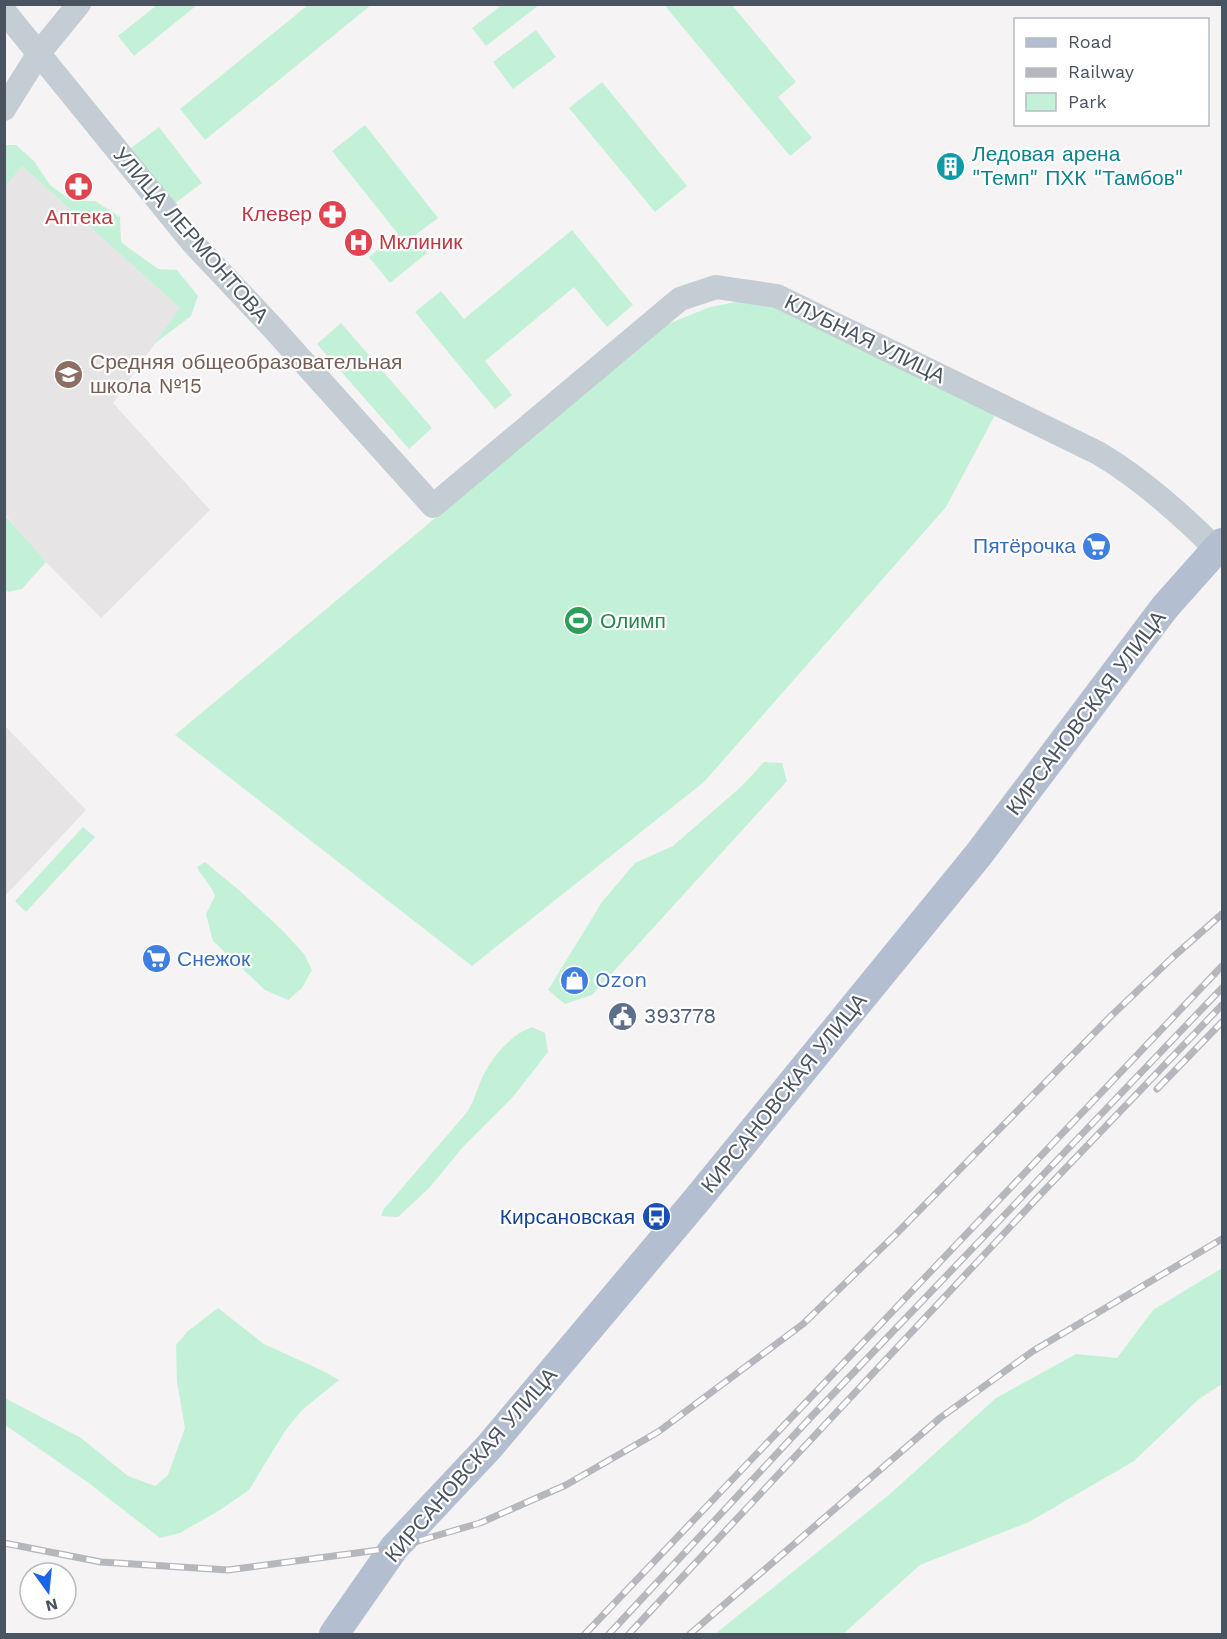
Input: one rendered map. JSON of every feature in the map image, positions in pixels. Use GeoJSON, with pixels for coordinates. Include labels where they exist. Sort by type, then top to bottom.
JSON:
{"type":"FeatureCollection","features":[{"type":"Feature","properties":{"kind":"main road","name":"КИРСАНОВСКАЯ УЛИЦА"},"geometry":{"type":"LineString","coordinates":[[334,1635],[394,1548],[496,1438],[695,1202],[979,854],[1165,607],[1219,546]]}},
{"type":"Feature","properties":{"kind":"street"},"geometry":{"type":"LineString","coordinates":[[4,109],[39,53],[79,4]]}},
{"type":"Feature","properties":{"kind":"street","name":"УЛИЦА ЛЕРМОНТОВА"},"geometry":{"type":"LineString","coordinates":[[4,11],[192,242],[433,506]]}},
{"type":"Feature","properties":{"kind":"street","name":"КЛУБНАЯ УЛИЦА"},"geometry":{"type":"LineString","coordinates":[[433,506],[680,299],[716,287],[777,296],[1098,453],[1112,461],[1219,546]]}},
{"type":"Feature","properties":{"kind":"shaded area","name":"Средняя общеобразовательная школа №15"},"geometry":{"type":"Polygon","coordinates":[[[22,166],[180,308],[113,403],[210,510],[101,618],[38,554],[5,514],[4,187],[22,166]]]}},
{"type":"Feature","properties":{"kind":"shaded area"},"geometry":{"type":"Polygon","coordinates":[[[5,726],[86,810],[4,896],[5,726]]]}},
{"type":"Feature","properties":{"kind":"green space"},"geometry":{"type":"Polygon","coordinates":[[[157,5],[197,5],[134,56],[118,36],[157,5]]]}},
{"type":"Feature","properties":{"kind":"green space"},"geometry":{"type":"Polygon","coordinates":[[[308,5],[371,5],[205,140],[180,109],[308,5]]]}},
{"type":"Feature","properties":{"kind":"green space"},"geometry":{"type":"Polygon","coordinates":[[[502,5],[539,5],[486,46],[472,28],[502,5]]]}},
{"type":"Feature","properties":{"kind":"green space"},"geometry":{"type":"Polygon","coordinates":[[[669,5],[732,5],[796,82],[778,97],[812,138],[790,156],[666,7],[669,5]]]}},
{"type":"Feature","properties":{"kind":"green space"},"geometry":{"type":"Polygon","coordinates":[[[536,30],[556,57],[513,89],[493,62],[536,30]]]}},
{"type":"Feature","properties":{"kind":"green space"},"geometry":{"type":"Polygon","coordinates":[[[602,82],[687,186],[655,212],[569,108],[602,82]]]}},
{"type":"Feature","properties":{"kind":"green space"},"geometry":{"type":"Polygon","coordinates":[[[365,125],[438,218],[414,236],[427,253],[390,283],[369,257],[398,234],[332,151],[365,125]]]}},
{"type":"Feature","properties":{"kind":"green space"},"geometry":{"type":"Polygon","coordinates":[[[159,127],[202,183],[174,204],[131,148],[159,127]]]}},
{"type":"Feature","properties":{"kind":"green space"},"geometry":{"type":"Polygon","coordinates":[[[5,145],[16,145],[34,161],[50,185],[72,201],[95,201],[120,217],[121,242],[158,269],[177,270],[198,296],[191,316],[154,344],[180,308],[22,166],[5,187],[5,145]]]}},
{"type":"Feature","properties":{"kind":"green space"},"geometry":{"type":"Polygon","coordinates":[[[572,230],[633,305],[607,327],[574,287],[485,361],[512,395],[495,409],[415,312],[441,291],[464,319],[572,230]]]}},
{"type":"Feature","properties":{"kind":"green space","name":"Олимп"},"geometry":{"type":"Polygon","coordinates":[[[741,301],[774,302],[995,415],[946,507],[704,782],[472,966],[175,735],[668,324],[710,307],[741,301]]]}},
{"type":"Feature","properties":{"kind":"green space"},"geometry":{"type":"Polygon","coordinates":[[[341,323],[432,428],[409,449],[317,344],[341,323]]]}},
{"type":"Feature","properties":{"kind":"green space"},"geometry":{"type":"Polygon","coordinates":[[[4,514],[46,562],[22,589],[8,592],[4,589],[4,514]]]}},
{"type":"Feature","properties":{"kind":"green space"},"geometry":{"type":"Polygon","coordinates":[[[764,762],[782,763],[787,781],[592,995],[565,1004],[548,990],[602,902],[635,863],[673,846],[743,785],[764,762]]]}},
{"type":"Feature","properties":{"kind":"green space"},"geometry":{"type":"Polygon","coordinates":[[[83,827],[95,837],[26,912],[15,901],[83,827]]]}},
{"type":"Feature","properties":{"kind":"green space"},"geometry":{"type":"Polygon","coordinates":[[[205,862],[240,891],[304,954],[312,970],[302,988],[288,1000],[265,990],[213,941],[206,914],[215,896],[197,867],[205,862]]]}},
{"type":"Feature","properties":{"kind":"green space"},"geometry":{"type":"Polygon","coordinates":[[[532,1027],[545,1033],[548,1052],[512,1098],[462,1148],[430,1187],[398,1217],[381,1216],[384,1209],[468,1111],[487,1068],[497,1054],[510,1040],[532,1027]]]}},
{"type":"Feature","properties":{"kind":"green space"},"geometry":{"type":"Polygon","coordinates":[[[1222,1268],[1222,1384],[1199,1399],[1134,1461],[1029,1522],[920,1565],[843,1634],[715,1634],[890,1494],[996,1398],[1076,1354],[1117,1358],[1153,1310],[1222,1268]]]}},
{"type":"Feature","properties":{"kind":"green space"},"geometry":{"type":"Polygon","coordinates":[[[218,1308],[264,1344],[339,1380],[302,1410],[285,1431],[249,1490],[180,1533],[160,1538],[86,1481],[5,1425],[5,1398],[81,1438],[128,1476],[155,1486],[168,1475],[185,1428],[177,1382],[176,1345],[188,1331],[218,1308]]]}},
{"type":"Feature","properties":{"kind":"railway"},"geometry":{"type":"LineString","coordinates":[[4,1543],[101,1562],[228,1570],[394,1548],[480,1523],[566,1485],[658,1432],[803,1324],[895,1235],[1111,1016],[1222,914]]}},
{"type":"Feature","properties":{"kind":"railway"},"geometry":{"type":"LineString","coordinates":[[585,1634],[1222,966]]}},
{"type":"Feature","properties":{"kind":"railway"},"geometry":{"type":"LineString","coordinates":[[609,1634],[811,1417],[1222,988]]}},
{"type":"Feature","properties":{"kind":"railway"},"geometry":{"type":"LineString","coordinates":[[629,1634],[1040,1195],[1222,1005]]}},
{"type":"Feature","properties":{"kind":"railway"},"geometry":{"type":"LineString","coordinates":[[1157,1089],[1222,1022]]}},
{"type":"Feature","properties":{"kind":"railway"},"geometry":{"type":"LineString","coordinates":[[690,1634],[940,1418],[1033,1351],[1222,1239]]}},
{"type":"Feature","properties":{"kind":"place","name":"Ледовая арена \"Темп\" ПХК \"Тамбов\""},"geometry":{"type":"Point","coordinates":[951,166]}},
{"type":"Feature","properties":{"kind":"place","name":"Аптека"},"geometry":{"type":"Point","coordinates":[79,186]}},
{"type":"Feature","properties":{"kind":"place","name":"Клевер"},"geometry":{"type":"Point","coordinates":[333,214]}},
{"type":"Feature","properties":{"kind":"place","name":"Мклиник"},"geometry":{"type":"Point","coordinates":[358,242]}},
{"type":"Feature","properties":{"kind":"place","name":"Средняя общеобразовательная школа №15"},"geometry":{"type":"Point","coordinates":[69,374]}},
{"type":"Feature","properties":{"kind":"place","name":"Пятёрочка"},"geometry":{"type":"Point","coordinates":[1097,546]}},
{"type":"Feature","properties":{"kind":"place","name":"Олимп"},"geometry":{"type":"Point","coordinates":[579,621]}},
{"type":"Feature","properties":{"kind":"place","name":"Снежок"},"geometry":{"type":"Point","coordinates":[156,959]}},
{"type":"Feature","properties":{"kind":"place","name":"Ozon"},"geometry":{"type":"Point","coordinates":[574,980]}},
{"type":"Feature","properties":{"kind":"place","name":"393778"},"geometry":{"type":"Point","coordinates":[623,1016]}},
{"type":"Feature","properties":{"kind":"place","name":"Кирсановская"},"geometry":{"type":"Point","coordinates":[656,1217]}}]}
